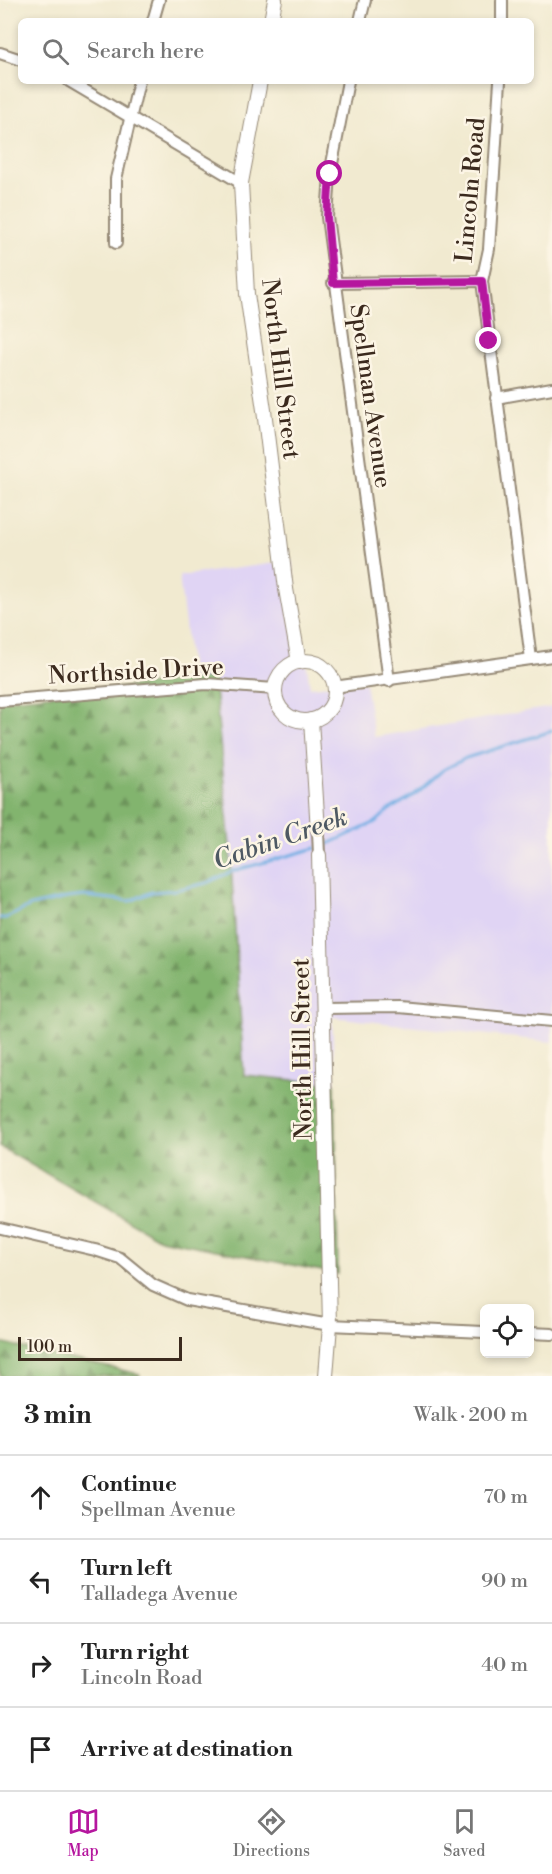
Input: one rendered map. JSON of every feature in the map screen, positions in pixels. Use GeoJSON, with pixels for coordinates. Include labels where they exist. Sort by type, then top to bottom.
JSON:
{"type":"FeatureCollection","features":[{"type":"Feature","properties":{"kind":"street"},"geometry":{"type":"LineString","coordinates":[[154,18],[159,0]]}},
{"type":"Feature","properties":{"kind":"street"},"geometry":{"type":"LineString","coordinates":[[272,18],[275,0]]}},
{"type":"Feature","properties":{"kind":"street"},"geometry":{"type":"LineString","coordinates":[[361,18],[365,0]]}},
{"type":"Feature","properties":{"kind":"street"},"geometry":{"type":"LineString","coordinates":[[502,0],[502,18]]}},
{"type":"Feature","properties":{"kind":"street"},"geometry":{"type":"LineString","coordinates":[[0,53],[18,59]]}},
{"type":"Feature","properties":{"kind":"street"},"geometry":{"type":"LineString","coordinates":[[74,84],[241,183]]}},
{"type":"Feature","properties":{"kind":"street"},"geometry":{"type":"LineString","coordinates":[[116,243],[116,179],[138,84]]}},
{"type":"Feature","properties":{"kind":"street","name":"North Hill Street"},"geometry":{"type":"LineString","coordinates":[[259,84],[241,183],[247,294],[286,589],[299,662]]}},
{"type":"Feature","properties":{"kind":"street","name":"Spellman Avenue"},"geometry":{"type":"LineString","coordinates":[[347,84],[332,163],[327,217],[333,283],[390,681]]}},
{"type":"Feature","properties":{"kind":"street","name":"Lincoln Road"},"geometry":{"type":"LineString","coordinates":[[500,84],[489,249],[482,281],[531,659]]}},
{"type":"Feature","properties":{"kind":"street"},"geometry":{"type":"LineString","coordinates":[[333,283],[482,281]]}},
{"type":"Feature","properties":{"kind":"street"},"geometry":{"type":"LineString","coordinates":[[496,398],[552,388]]}},
{"type":"Feature","properties":{"kind":"street"},"geometry":{"type":"LineString","coordinates":[[334,687],[390,681],[552,656]]}},
{"type":"Feature","properties":{"kind":"street"},"geometry":{"type":"LineString","coordinates":[[309,661],[326,670],[334,687],[334,696],[326,712],[311,720],[293,718],[285,713],[276,698],[275,689],[282,671],[299,662],[309,661]]}},
{"type":"Feature","properties":{"kind":"street","name":"Northside Drive"},"geometry":{"type":"LineString","coordinates":[[0,700],[206,684],[275,689]]}},
{"type":"Feature","properties":{"kind":"street","name":"North Hill Street"},"geometry":{"type":"LineString","coordinates":[[311,720],[318,831],[324,1008],[330,1325],[326,1376]]}},
{"type":"Feature","properties":{"kind":"street"},"geometry":{"type":"LineString","coordinates":[[324,1008],[398,1007],[552,1021]]}},
{"type":"Feature","properties":{"kind":"street"},"geometry":{"type":"LineString","coordinates":[[0,1228],[120,1258],[153,1285],[187,1300],[330,1325],[480,1332]]}},
{"type":"Feature","properties":{"kind":"street"},"geometry":{"type":"LineString","coordinates":[[534,1333],[552,1334]]}},
{"type":"Feature","properties":{"kind":"shaded area"},"geometry":{"type":"Polygon","coordinates":[[[292,561],[310,687],[365,682],[374,737],[552,707],[552,1042],[332,1017],[335,1084],[244,1075],[230,846],[214,679],[192,681],[179,576],[292,561]]]}},
{"type":"Feature","properties":{"kind":"green space"},"geometry":{"type":"Polygon","coordinates":[[[214,678],[230,846],[244,1075],[335,1084],[338,1274],[160,1239],[0,1147],[0,700],[214,678]]]}},
{"type":"Feature","properties":{"kind":"green space"},"geometry":{"type":"Polygon","coordinates":[[[0,1343],[139,1374],[140,1376],[0,1376],[0,1343]]]}},
{"type":"Feature","properties":{"kind":"waterway","name":"Cabin Creek"},"geometry":{"type":"LineString","coordinates":[[322,847],[376,822],[389,810],[414,795],[443,770],[466,758],[552,731]]}},
{"type":"Feature","properties":{"kind":"waterway","name":"Cabin Creek"},"geometry":{"type":"LineString","coordinates":[[0,918],[6,918],[31,906],[67,898],[84,896],[130,901],[152,892],[207,883],[233,871],[316,848]]}},
{"type":"Feature","properties":{"kind":"route"},"geometry":{"type":"LineString","coordinates":[[330,174],[327,217],[333,283],[482,281],[489,341]]}}]}
